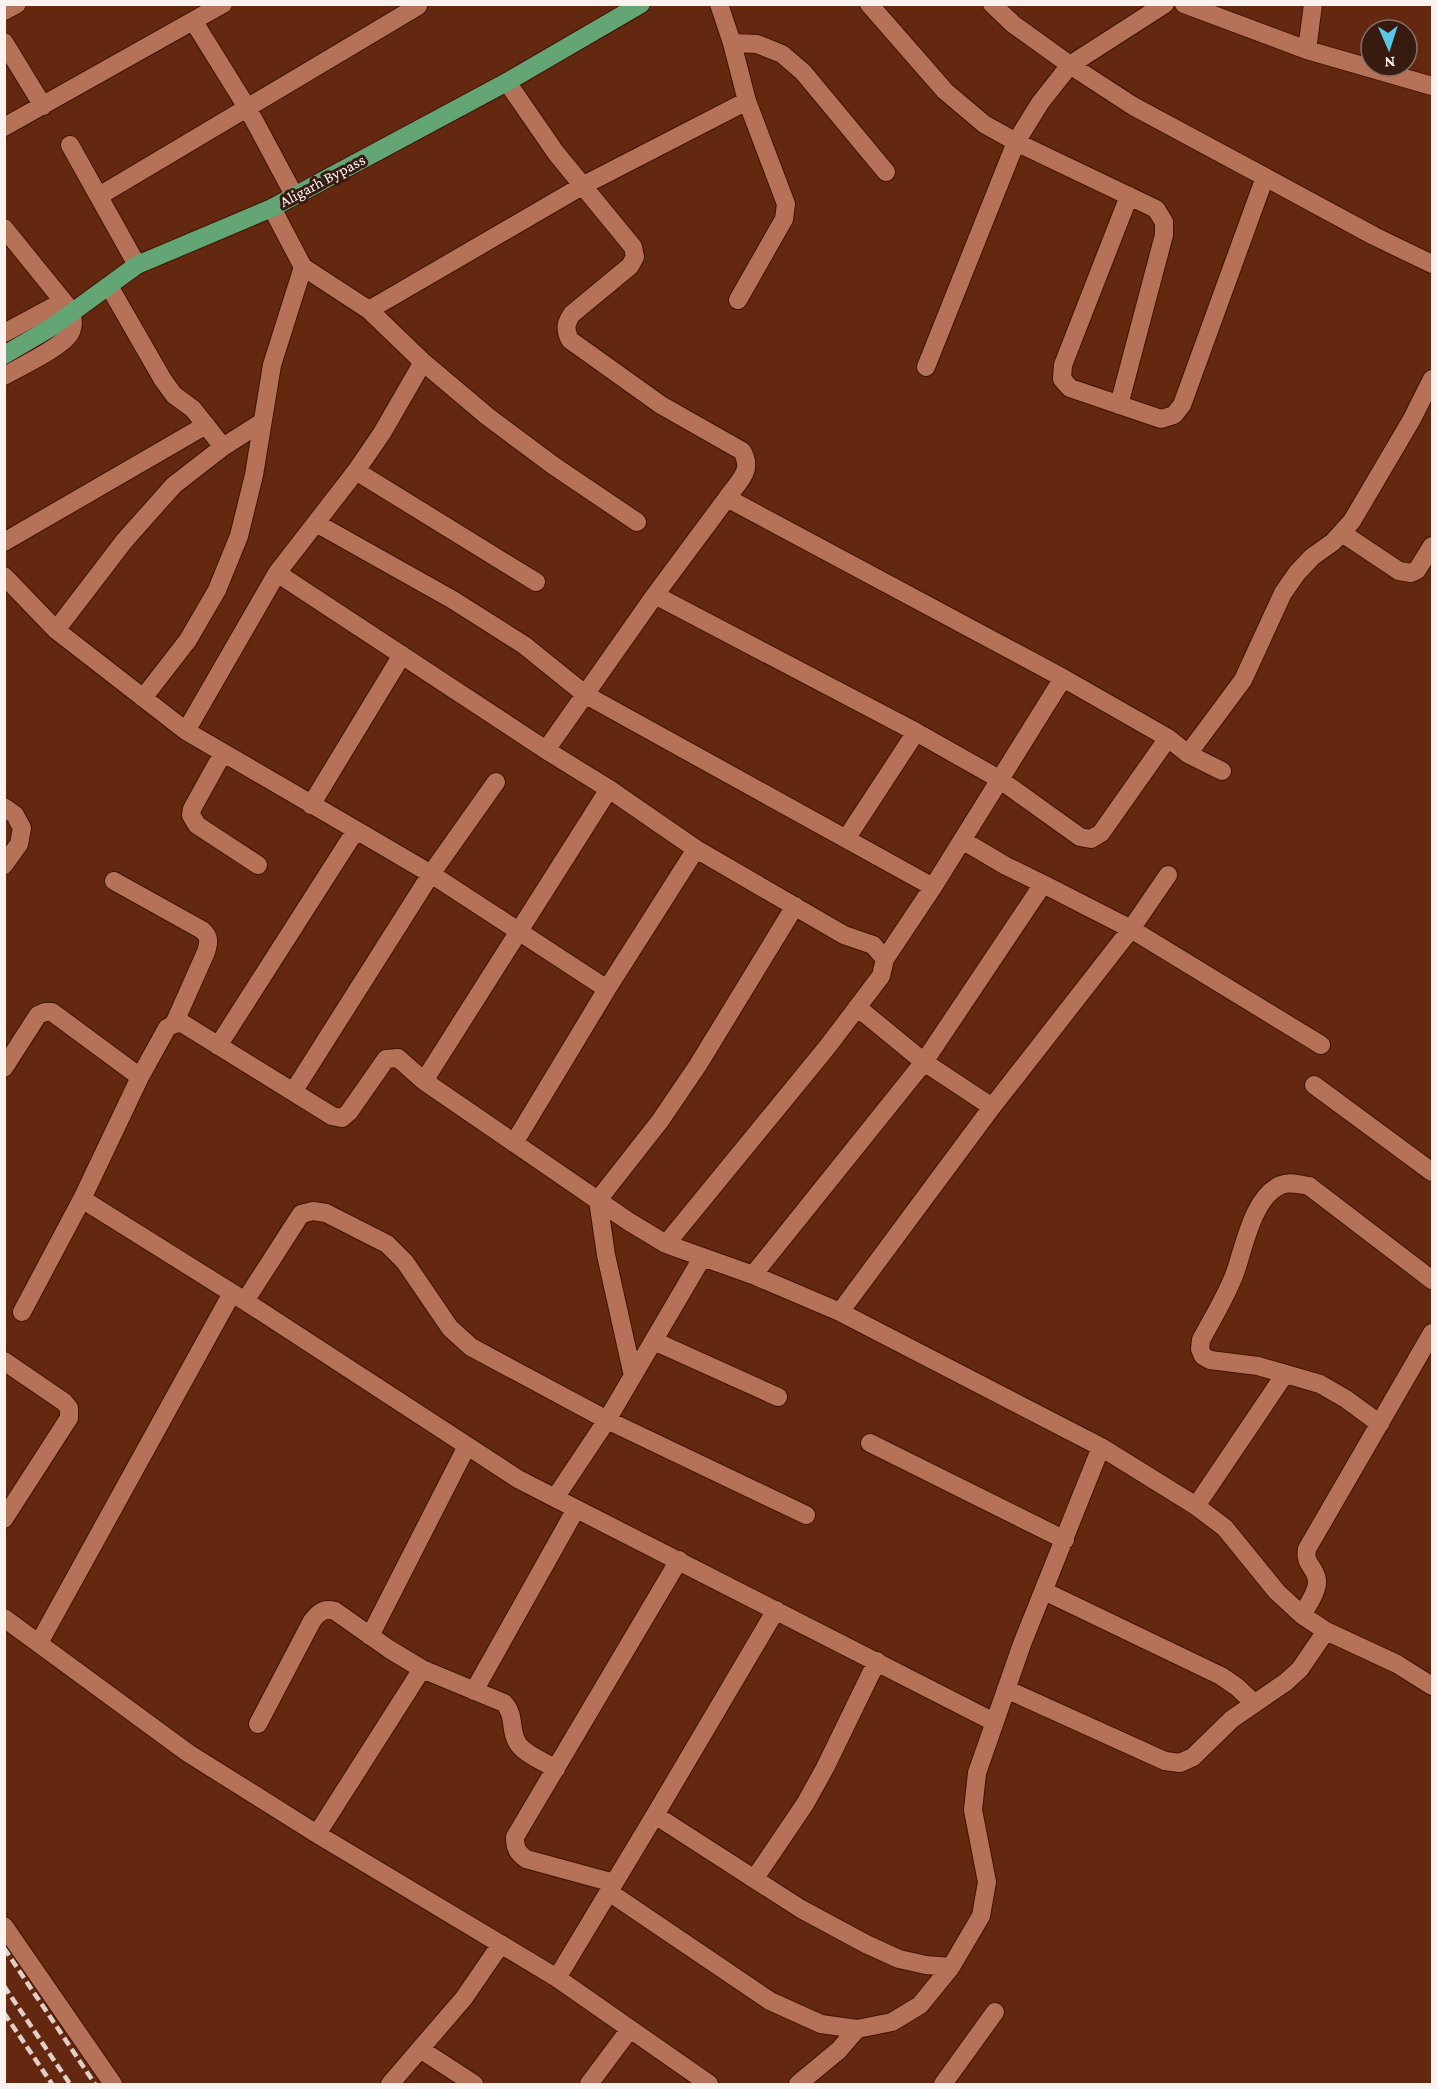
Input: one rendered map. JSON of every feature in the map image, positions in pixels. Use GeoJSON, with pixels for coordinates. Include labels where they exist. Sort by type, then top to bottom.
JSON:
{"type":"FeatureCollection","features":[{"type":"Feature","properties":{"kind":"main road","name":"Aligarh Bypass"},"geometry":{"type":"LineString","coordinates":[[4,355],[52,327],[67,307],[109,286],[137,265],[272,208],[507,82],[641,4]]}},
{"type":"Feature","properties":{"kind":"street"},"geometry":{"type":"LineString","coordinates":[[4,11],[17,4]]}},
{"type":"Feature","properties":{"kind":"street"},"geometry":{"type":"LineString","coordinates":[[4,127],[223,4]]}},
{"type":"Feature","properties":{"kind":"street"},"geometry":{"type":"LineString","coordinates":[[719,4],[747,100],[786,204],[784,219],[738,300]]}},
{"type":"Feature","properties":{"kind":"street"},"geometry":{"type":"LineString","coordinates":[[869,4],[945,91],[984,124],[1016,142],[1156,209],[1164,222],[1164,235],[1119,405]]}},
{"type":"Feature","properties":{"kind":"street"},"geometry":{"type":"LineString","coordinates":[[992,4],[1013,24],[1133,106],[1432,264]]}},
{"type":"Feature","properties":{"kind":"street"},"geometry":{"type":"LineString","coordinates":[[926,367],[1016,142],[1040,103],[1070,65],[1165,4]]}},
{"type":"Feature","properties":{"kind":"street"},"geometry":{"type":"LineString","coordinates":[[1184,4],[1308,50],[1432,86]]}},
{"type":"Feature","properties":{"kind":"street"},"geometry":{"type":"LineString","coordinates":[[1308,50],[1313,4]]}},
{"type":"Feature","properties":{"kind":"street"},"geometry":{"type":"LineString","coordinates":[[99,196],[418,6]]}},
{"type":"Feature","properties":{"kind":"street"},"geometry":{"type":"LineString","coordinates":[[194,22],[248,109],[294,195]]}},
{"type":"Feature","properties":{"kind":"street"},"geometry":{"type":"LineString","coordinates":[[4,42],[43,106]]}},
{"type":"Feature","properties":{"kind":"street"},"geometry":{"type":"LineString","coordinates":[[732,43],[757,44],[782,54],[803,72],[886,172]]}},
{"type":"Feature","properties":{"kind":"street"},"geometry":{"type":"LineString","coordinates":[[507,82],[556,153],[633,247],[634,257],[630,266],[572,314],[567,322],[566,331],[570,340],[661,405],[742,451],[748,460],[747,471],[546,750]]}},
{"type":"Feature","properties":{"kind":"street"},"geometry":{"type":"LineString","coordinates":[[369,310],[582,186],[747,100]]}},
{"type":"Feature","properties":{"kind":"street"},"geometry":{"type":"LineString","coordinates":[[70,145],[137,265]]}},
{"type":"Feature","properties":{"kind":"street"},"geometry":{"type":"LineString","coordinates":[[1129,196],[1063,365],[1062,379],[1070,388],[1161,419],[1174,415],[1182,405],[1264,177]]}},
{"type":"Feature","properties":{"kind":"street"},"geometry":{"type":"LineString","coordinates":[[272,208],[303,267],[369,310],[423,362],[487,416],[554,466],[637,522]]}},
{"type":"Feature","properties":{"kind":"street"},"geometry":{"type":"LineString","coordinates":[[4,228],[67,307],[74,323],[69,335],[58,345],[4,376]]}},
{"type":"Feature","properties":{"kind":"street"},"geometry":{"type":"LineString","coordinates":[[143,698],[188,640],[217,590],[239,536],[254,475],[272,365],[303,267]]}},
{"type":"Feature","properties":{"kind":"street"},"geometry":{"type":"LineString","coordinates":[[109,286],[163,380],[174,395],[193,409],[223,447]]}},
{"type":"Feature","properties":{"kind":"street"},"geometry":{"type":"LineString","coordinates":[[4,333],[67,307]]}},
{"type":"Feature","properties":{"kind":"street"},"geometry":{"type":"LineString","coordinates":[[186,732],[277,573],[356,471],[382,433],[423,362]]}},
{"type":"Feature","properties":{"kind":"street"},"geometry":{"type":"LineString","coordinates":[[1188,754],[1243,680],[1283,593],[1292,579],[1312,556],[1342,533],[1366,499],[1432,379]]}},
{"type":"Feature","properties":{"kind":"street"},"geometry":{"type":"LineString","coordinates":[[56,630],[124,540],[174,485],[223,447],[262,422]]}},
{"type":"Feature","properties":{"kind":"street"},"geometry":{"type":"LineString","coordinates":[[4,542],[206,425]]}},
{"type":"Feature","properties":{"kind":"street"},"geometry":{"type":"LineString","coordinates":[[356,471],[536,582]]}},
{"type":"Feature","properties":{"kind":"street"},"geometry":{"type":"LineString","coordinates":[[727,498],[1063,678],[1168,738],[1188,754],[1222,771]]}},
{"type":"Feature","properties":{"kind":"street"},"geometry":{"type":"LineString","coordinates":[[316,523],[444,595],[524,645],[586,694],[933,887]]}},
{"type":"Feature","properties":{"kind":"street"},"geometry":{"type":"LineString","coordinates":[[1342,533],[1405,574],[1417,570],[1432,546]]}},
{"type":"Feature","properties":{"kind":"street"},"geometry":{"type":"LineString","coordinates":[[277,573],[609,789],[696,849],[844,935],[873,945],[885,959]]}},
{"type":"Feature","properties":{"kind":"street"},"geometry":{"type":"LineString","coordinates":[[6,583],[56,630],[186,732],[431,874],[607,989]]}},
{"type":"Feature","properties":{"kind":"street"},"geometry":{"type":"LineString","coordinates":[[656,595],[916,732],[999,779],[1080,837],[1092,838],[1101,833],[1168,738]]}},
{"type":"Feature","properties":{"kind":"street"},"geometry":{"type":"LineString","coordinates":[[311,805],[402,655]]}},
{"type":"Feature","properties":{"kind":"street"},"geometry":{"type":"LineString","coordinates":[[666,1244],[881,976],[885,959],[933,887],[1063,678]]}},
{"type":"Feature","properties":{"kind":"street"},"geometry":{"type":"LineString","coordinates":[[846,839],[916,732]]}},
{"type":"Feature","properties":{"kind":"street"},"geometry":{"type":"LineString","coordinates":[[223,753],[192,809],[191,815],[197,825],[258,865]]}},
{"type":"Feature","properties":{"kind":"street"},"geometry":{"type":"LineString","coordinates":[[293,1092],[431,874],[496,782]]}},
{"type":"Feature","properties":{"kind":"street"},"geometry":{"type":"LineString","coordinates":[[424,1081],[609,789]]}},
{"type":"Feature","properties":{"kind":"street"},"geometry":{"type":"LineString","coordinates":[[4,807],[15,815],[22,828],[19,844],[4,865]]}},
{"type":"Feature","properties":{"kind":"street"},"geometry":{"type":"LineString","coordinates":[[218,1046],[356,830]]}},
{"type":"Feature","properties":{"kind":"street"},"geometry":{"type":"LineString","coordinates":[[962,840],[1006,866],[1131,929],[1321,1045]]}},
{"type":"Feature","properties":{"kind":"street"},"geometry":{"type":"LineString","coordinates":[[514,1143],[607,989],[696,849]]}},
{"type":"Feature","properties":{"kind":"street"},"geometry":{"type":"LineString","coordinates":[[840,1312],[992,1107],[1131,929],[1168,875]]}},
{"type":"Feature","properties":{"kind":"street"},"geometry":{"type":"LineString","coordinates":[[114,881],[202,930],[208,936],[209,943],[206,952],[174,1024]]}},
{"type":"Feature","properties":{"kind":"street"},"geometry":{"type":"LineString","coordinates":[[753,1275],[924,1062],[1043,884]]}},
{"type":"Feature","properties":{"kind":"street"},"geometry":{"type":"LineString","coordinates":[[633,1376],[606,1255],[598,1200],[666,1112],[698,1065],[795,906]]}},
{"type":"Feature","properties":{"kind":"street"},"geometry":{"type":"LineString","coordinates":[[857,1007],[924,1062],[992,1107]]}},
{"type":"Feature","properties":{"kind":"street"},"geometry":{"type":"LineString","coordinates":[[4,1068],[38,1015],[52,1012],[140,1077]]}},
{"type":"Feature","properties":{"kind":"street"},"geometry":{"type":"LineString","coordinates":[[22,1312],[82,1199],[140,1077],[167,1028],[182,1023],[332,1116],[342,1118],[349,1112],[386,1059],[398,1058],[424,1081],[628,1221],[666,1244],[753,1275],[840,1312],[1101,1447],[1196,1506],[1224,1528],[1277,1592],[1302,1615],[1326,1631],[1397,1664],[1432,1686]]}},
{"type":"Feature","properties":{"kind":"street"},"geometry":{"type":"LineString","coordinates":[[1314,1085],[1432,1172]]}},
{"type":"Feature","properties":{"kind":"street"},"geometry":{"type":"LineString","coordinates":[[1380,1424],[1346,1399],[1320,1384],[1258,1366],[1210,1360],[1203,1356],[1200,1348],[1201,1340],[1234,1275],[1253,1217],[1267,1196],[1281,1185],[1294,1183],[1309,1186],[1432,1280]]}},
{"type":"Feature","properties":{"kind":"street"},"geometry":{"type":"LineString","coordinates":[[82,1199],[238,1297],[518,1479],[994,1722]]}},
{"type":"Feature","properties":{"kind":"street"},"geometry":{"type":"LineString","coordinates":[[39,1643],[238,1297],[302,1214],[313,1211],[326,1213],[387,1244],[405,1262],[450,1328],[471,1347],[607,1420],[806,1515]]}},
{"type":"Feature","properties":{"kind":"street"},"geometry":{"type":"LineString","coordinates":[[555,1498],[607,1420],[702,1258]]}},
{"type":"Feature","properties":{"kind":"street"},"geometry":{"type":"LineString","coordinates":[[1302,1615],[1316,1589],[1317,1581],[1307,1563],[1307,1549],[1432,1333]]}},
{"type":"Feature","properties":{"kind":"street"},"geometry":{"type":"LineString","coordinates":[[654,1341],[778,1397]]}},
{"type":"Feature","properties":{"kind":"street"},"geometry":{"type":"LineString","coordinates":[[4,1361],[64,1402],[69,1408],[69,1418],[4,1519]]}},
{"type":"Feature","properties":{"kind":"street"},"geometry":{"type":"LineString","coordinates":[[1196,1506],[1286,1374]]}},
{"type":"Feature","properties":{"kind":"street"},"geometry":{"type":"LineString","coordinates":[[870,1443],[1065,1540]]}},
{"type":"Feature","properties":{"kind":"street"},"geometry":{"type":"LineString","coordinates":[[370,1636],[467,1446]]}},
{"type":"Feature","properties":{"kind":"street"},"geometry":{"type":"LineString","coordinates":[[679,1560],[515,1837],[518,1853],[526,1859],[612,1887],[770,2001],[821,2024],[856,2029],[892,2022],[920,2005],[951,1967],[981,1916],[987,1882],[973,1810],[976,1773],[1022,1644],[1101,1447]]}},
{"type":"Feature","properties":{"kind":"street"},"geometry":{"type":"LineString","coordinates":[[474,1691],[576,1509]]}},
{"type":"Feature","properties":{"kind":"street"},"geometry":{"type":"LineString","coordinates":[[1044,1591],[1221,1676],[1254,1703]]}},
{"type":"Feature","properties":{"kind":"street"},"geometry":{"type":"LineString","coordinates":[[258,1724],[318,1613],[326,1609],[335,1611],[422,1669],[504,1703],[510,1710],[516,1741],[522,1749],[556,1769]]}},
{"type":"Feature","properties":{"kind":"street"},"geometry":{"type":"LineString","coordinates":[[557,1978],[776,1610]]}},
{"type":"Feature","properties":{"kind":"street"},"geometry":{"type":"LineString","coordinates":[[4,1618],[188,1753],[317,1834],[557,1978],[708,2085]]}},
{"type":"Feature","properties":{"kind":"street"},"geometry":{"type":"LineString","coordinates":[[1006,1689],[1164,1761],[1180,1763],[1193,1757],[1232,1719],[1286,1682],[1300,1669],[1326,1631]]}},
{"type":"Feature","properties":{"kind":"street"},"geometry":{"type":"LineString","coordinates":[[755,1878],[805,1804],[877,1661]]}},
{"type":"Feature","properties":{"kind":"street"},"geometry":{"type":"LineString","coordinates":[[317,1834],[422,1669]]}},
{"type":"Feature","properties":{"kind":"street"},"geometry":{"type":"LineString","coordinates":[[655,1815],[801,1909],[888,1954],[926,1965],[951,1967]]}},
{"type":"Feature","properties":{"kind":"street"},"geometry":{"type":"LineString","coordinates":[[4,1926],[113,2085]]}},
{"type":"Feature","properties":{"kind":"street"},"geometry":{"type":"LineString","coordinates":[[390,2085],[464,1998],[501,1944]]}},
{"type":"Feature","properties":{"kind":"street"},"geometry":{"type":"LineString","coordinates":[[943,2085],[995,2012]]}},
{"type":"Feature","properties":{"kind":"street"},"geometry":{"type":"LineString","coordinates":[[589,2085],[630,2029]]}},
{"type":"Feature","properties":{"kind":"street"},"geometry":{"type":"LineString","coordinates":[[798,2085],[839,2050],[856,2029]]}},
{"type":"Feature","properties":{"kind":"street"},"geometry":{"type":"LineString","coordinates":[[420,2049],[474,2085]]}},
{"type":"Feature","properties":{"kind":"railway"},"geometry":{"type":"LineString","coordinates":[[4,1948],[95,2084]]}},
{"type":"Feature","properties":{"kind":"railway"},"geometry":{"type":"LineString","coordinates":[[4,1986],[70,2084]]}},
{"type":"Feature","properties":{"kind":"railway"},"geometry":{"type":"LineString","coordinates":[[4,2013],[52,2084]]}}]}
